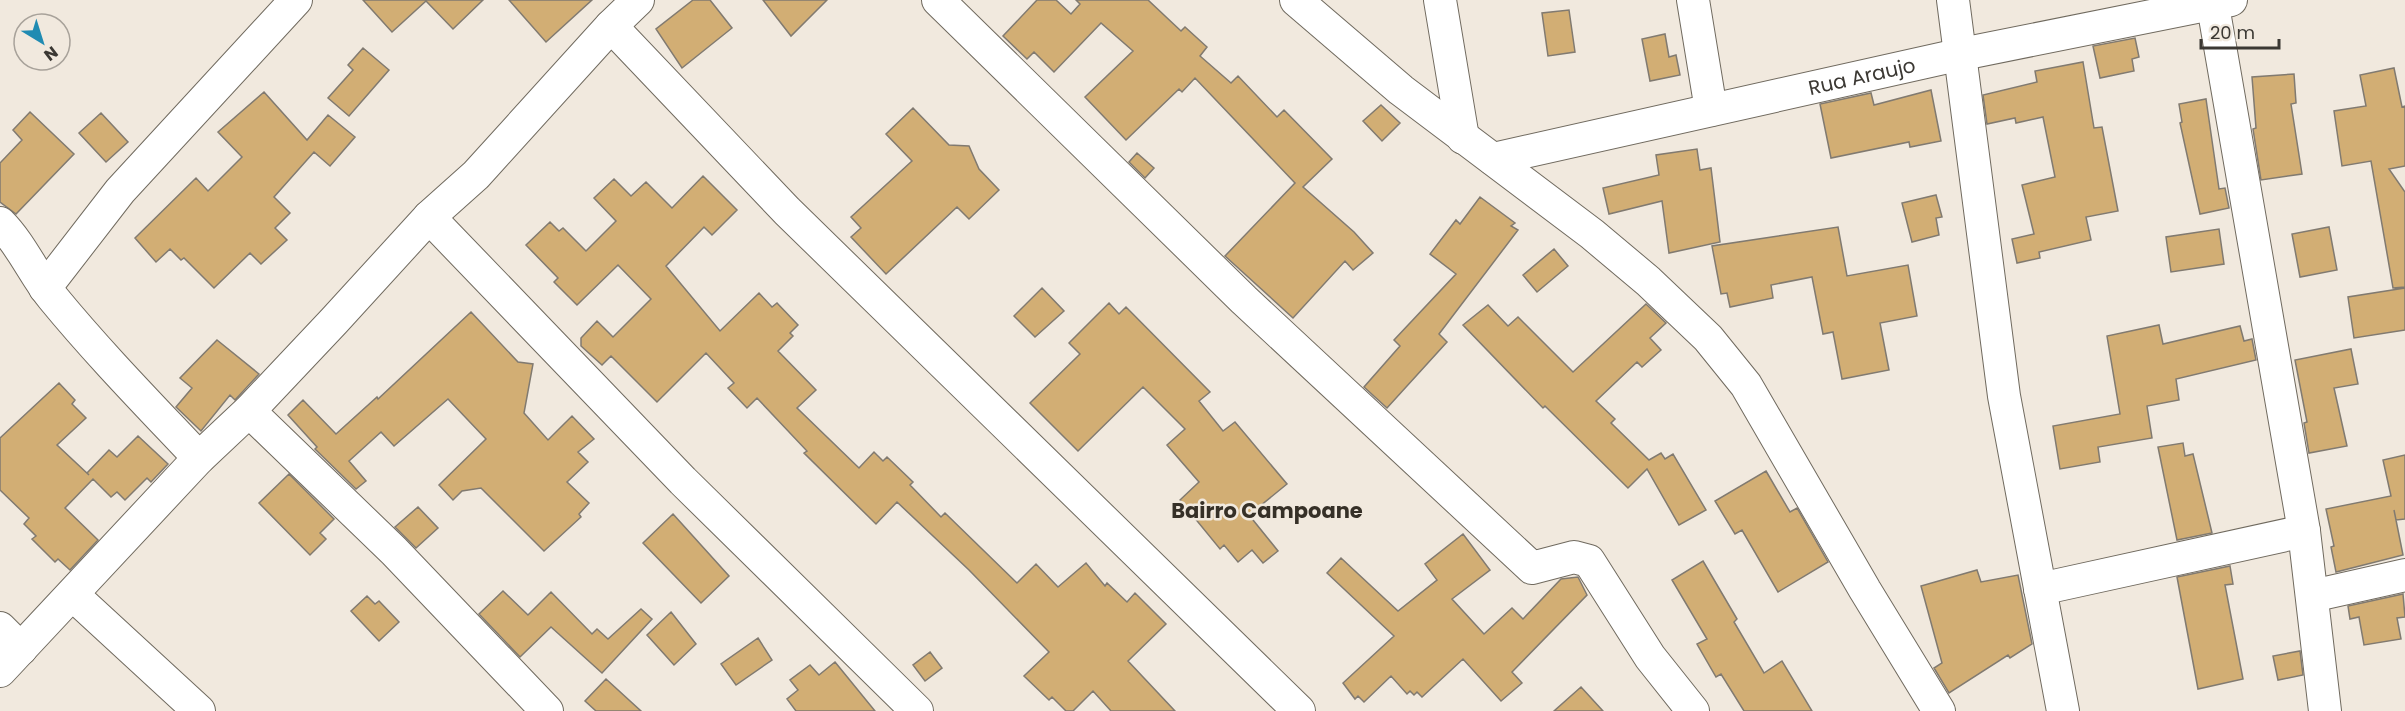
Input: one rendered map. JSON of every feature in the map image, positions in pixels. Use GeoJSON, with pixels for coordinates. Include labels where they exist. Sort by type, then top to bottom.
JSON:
{"type":"FeatureCollection","features":[{"type":"Feature","properties":{"kind":"street"},"geometry":{"type":"LineString","coordinates":[[45,288],[120,191],[296,0]]}},
{"type":"Feature","properties":{"kind":"street"},"geometry":{"type":"LineString","coordinates":[[7,649],[73,595],[199,459],[249,411],[429,217],[476,175],[611,26],[638,0]]}},
{"type":"Feature","properties":{"kind":"street"},"geometry":{"type":"LineString","coordinates":[[938,0],[1244,300],[1532,568],[1574,557],[1589,561],[1650,657],[1693,711]]}},
{"type":"Feature","properties":{"kind":"street"},"geometry":{"type":"LineString","coordinates":[[1296,0],[1401,90],[1648,281],[1708,338],[1740,377],[1939,711]]}},
{"type":"Feature","properties":{"kind":"street"},"geometry":{"type":"LineString","coordinates":[[1440,0],[1463,138]]}},
{"type":"Feature","properties":{"kind":"street"},"geometry":{"type":"LineString","coordinates":[[1693,0],[1711,110]]}},
{"type":"Feature","properties":{"kind":"street"},"geometry":{"type":"LineString","coordinates":[[1953,0],[1962,54],[2004,396],[2063,711]]}},
{"type":"Feature","properties":{"kind":"street"},"geometry":{"type":"LineString","coordinates":[[2219,1],[2304,531],[2325,711]]}},
{"type":"Feature","properties":{"kind":"street","name":"Rua Araujo"},"geometry":{"type":"LineString","coordinates":[[1493,159],[1962,54],[2219,1]]}},
{"type":"Feature","properties":{"kind":"street"},"geometry":{"type":"LineString","coordinates":[[611,26],[787,211],[1299,711]]}},
{"type":"Feature","properties":{"kind":"street"},"geometry":{"type":"LineString","coordinates":[[429,217],[683,480],[917,711]]}},
{"type":"Feature","properties":{"kind":"street"},"geometry":{"type":"LineString","coordinates":[[0,223],[32,266],[45,288],[199,459]]}},
{"type":"Feature","properties":{"kind":"street"},"geometry":{"type":"LineString","coordinates":[[249,411],[394,551],[547,711]]}},
{"type":"Feature","properties":{"kind":"street"},"geometry":{"type":"LineString","coordinates":[[2040,589],[2304,531]]}},
{"type":"Feature","properties":{"kind":"street"},"geometry":{"type":"LineString","coordinates":[[2312,596],[2405,575]]}},
{"type":"Feature","properties":{"kind":"street"},"geometry":{"type":"LineString","coordinates":[[73,595],[199,711]]}},
{"type":"Feature","properties":{"kind":"building"},"geometry":{"type":"Polygon","coordinates":[[[363,0],[483,0],[453,29],[426,1],[392,32],[363,0]]]}},
{"type":"Feature","properties":{"kind":"building"},"geometry":{"type":"Polygon","coordinates":[[[509,0],[592,0],[546,42],[509,0]]]}},
{"type":"Feature","properties":{"kind":"building"},"geometry":{"type":"Polygon","coordinates":[[[693,0],[710,0],[732,28],[682,68],[656,29],[693,0]]]}},
{"type":"Feature","properties":{"kind":"building"},"geometry":{"type":"Polygon","coordinates":[[[763,0],[827,0],[791,36],[763,0]]]}},
{"type":"Feature","properties":{"kind":"building"},"geometry":{"type":"Polygon","coordinates":[[[1037,0],[1056,0],[1071,14],[1080,4],[1076,0],[1148,0],[1181,31],[1185,27],[1207,47],[1200,56],[1231,83],[1238,76],[1277,117],[1284,110],[1332,159],[1303,187],[1354,232],[1373,253],[1353,270],[1345,261],[1293,318],[1225,256],[1295,183],[1195,78],[1182,92],[1179,89],[1126,140],[1085,97],[1133,51],[1101,23],[1054,72],[1034,52],[1027,59],[1003,36],[1037,0]]]}},
{"type":"Feature","properties":{"kind":"building"},"geometry":{"type":"Polygon","coordinates":[[[1569,10],[1575,52],[1548,56],[1542,13],[1569,10]]]}},
{"type":"Feature","properties":{"kind":"building"},"geometry":{"type":"Polygon","coordinates":[[[1665,34],[1669,57],[1676,55],[1680,75],[1650,81],[1642,39],[1665,34]]]}},
{"type":"Feature","properties":{"kind":"building"},"geometry":{"type":"Polygon","coordinates":[[[2135,38],[2139,57],[2132,59],[2134,71],[2100,78],[2093,46],[2135,38]]]}},
{"type":"Feature","properties":{"kind":"building"},"geometry":{"type":"Polygon","coordinates":[[[363,48],[389,70],[349,116],[328,98],[353,70],[348,65],[363,48]]]}},
{"type":"Feature","properties":{"kind":"building"},"geometry":{"type":"Polygon","coordinates":[[[2083,62],[2094,128],[2102,127],[2118,211],[2086,217],[2091,240],[2039,252],[2040,258],[2017,263],[2012,239],[2034,234],[2022,185],[2055,177],[2043,117],[2016,123],[2015,118],[1987,124],[1983,95],[2037,82],[2035,71],[2083,62]]]}},
{"type":"Feature","properties":{"kind":"building"},"geometry":{"type":"Polygon","coordinates":[[[2394,68],[2402,107],[2405,106],[2405,166],[2389,169],[2405,192],[2405,287],[2393,288],[2371,161],[2342,166],[2334,111],[2366,106],[2360,75],[2394,68]]]}},
{"type":"Feature","properties":{"kind":"building"},"geometry":{"type":"Polygon","coordinates":[[[2294,74],[2296,103],[2291,104],[2302,174],[2261,180],[2253,129],[2256,128],[2252,77],[2294,74]]]}},
{"type":"Feature","properties":{"kind":"building"},"geometry":{"type":"Polygon","coordinates":[[[1931,90],[1941,141],[1910,147],[1909,142],[1831,158],[1820,104],[1871,93],[1874,105],[1931,90]]]}},
{"type":"Feature","properties":{"kind":"building"},"geometry":{"type":"Polygon","coordinates":[[[264,92],[307,140],[328,115],[355,137],[330,166],[314,152],[274,197],[290,213],[275,228],[287,240],[261,264],[250,253],[214,288],[184,258],[181,260],[170,249],[156,262],[135,238],[196,178],[208,191],[242,157],[218,132],[264,92]]]}},
{"type":"Feature","properties":{"kind":"building"},"geometry":{"type":"Polygon","coordinates":[[[2206,99],[2219,189],[2225,188],[2229,208],[2200,214],[2180,123],[2182,122],[2179,104],[2206,99]]]}},
{"type":"Feature","properties":{"kind":"building"},"geometry":{"type":"Polygon","coordinates":[[[1381,105],[1400,123],[1382,141],[1363,121],[1381,105]]]}},
{"type":"Feature","properties":{"kind":"building"},"geometry":{"type":"Polygon","coordinates":[[[913,108],[949,145],[969,146],[979,169],[999,190],[969,219],[957,207],[886,274],[851,237],[861,228],[851,217],[912,161],[886,134],[913,108]]]}},
{"type":"Feature","properties":{"kind":"building"},"geometry":{"type":"Polygon","coordinates":[[[30,112],[74,154],[16,214],[0,202],[0,163],[22,140],[13,130],[30,112]]]}},
{"type":"Feature","properties":{"kind":"building"},"geometry":{"type":"Polygon","coordinates":[[[101,113],[128,142],[106,162],[79,133],[101,113]]]}},
{"type":"Feature","properties":{"kind":"building"},"geometry":{"type":"Polygon","coordinates":[[[1697,149],[1700,170],[1711,168],[1720,242],[1669,253],[1662,201],[1609,214],[1603,188],[1659,175],[1656,155],[1697,149]]]}},
{"type":"Feature","properties":{"kind":"building"},"geometry":{"type":"Polygon","coordinates":[[[1137,153],[1154,168],[1145,178],[1129,162],[1137,153]]]}},
{"type":"Feature","properties":{"kind":"building"},"geometry":{"type":"Polygon","coordinates":[[[703,176],[737,210],[712,235],[704,227],[666,266],[720,331],[759,293],[772,307],[777,303],[798,325],[790,333],[793,336],[778,351],[816,390],[797,408],[859,468],[874,452],[883,461],[887,457],[913,482],[910,485],[941,517],[945,513],[1017,583],[1036,564],[1058,587],[1086,563],[1105,586],[1107,583],[1127,602],[1135,593],[1166,624],[1128,661],[1175,711],[1111,711],[1093,691],[1073,711],[1066,711],[1052,697],[1049,700],[1024,676],[1049,652],[969,570],[897,502],[876,524],[804,453],[807,451],[757,398],[747,408],[728,388],[734,383],[706,353],[657,402],[611,356],[602,365],[581,346],[581,338],[597,321],[613,337],[651,299],[618,265],[577,305],[554,282],[558,278],[526,245],[550,222],[559,231],[563,228],[586,251],[616,221],[594,198],[614,179],[631,196],[646,182],[672,208],[703,176]]]}},
{"type":"Feature","properties":{"kind":"building"},"geometry":{"type":"Polygon","coordinates":[[[1936,195],[1942,217],[1936,218],[1939,235],[1912,242],[1902,203],[1936,195]]]}},
{"type":"Feature","properties":{"kind":"building"},"geometry":{"type":"Polygon","coordinates":[[[1480,197],[1515,223],[1511,226],[1518,230],[1439,334],[1447,342],[1387,408],[1364,387],[1400,346],[1394,340],[1456,274],[1430,254],[1456,220],[1460,224],[1480,197]]]}},
{"type":"Feature","properties":{"kind":"building"},"geometry":{"type":"Polygon","coordinates":[[[1838,227],[1847,276],[1908,265],[1917,316],[1880,323],[1889,370],[1842,379],[1833,332],[1823,334],[1812,277],[1771,285],[1773,298],[1730,307],[1727,293],[1721,294],[1712,246],[1838,227]]]}},
{"type":"Feature","properties":{"kind":"building"},"geometry":{"type":"Polygon","coordinates":[[[2329,227],[2337,270],[2300,277],[2292,234],[2329,227]]]}},
{"type":"Feature","properties":{"kind":"building"},"geometry":{"type":"Polygon","coordinates":[[[2219,229],[2224,264],[2171,272],[2166,237],[2219,229]]]}},
{"type":"Feature","properties":{"kind":"building"},"geometry":{"type":"Polygon","coordinates":[[[1554,249],[1568,266],[1537,292],[1523,275],[1554,249]]]}},
{"type":"Feature","properties":{"kind":"building"},"geometry":{"type":"Polygon","coordinates":[[[1042,288],[1064,311],[1035,337],[1014,316],[1042,288]]]}},
{"type":"Feature","properties":{"kind":"building"},"geometry":{"type":"Polygon","coordinates":[[[2405,288],[2405,330],[2354,338],[2348,297],[2405,288]]]}},
{"type":"Feature","properties":{"kind":"building"},"geometry":{"type":"Polygon","coordinates":[[[1109,303],[1119,314],[1126,307],[1210,392],[1199,401],[1223,431],[1235,422],[1287,484],[1249,515],[1278,551],[1263,563],[1252,550],[1238,562],[1224,545],[1220,549],[1180,500],[1199,482],[1167,445],[1185,429],[1143,387],[1078,451],[1030,403],[1080,354],[1069,343],[1109,303]]]}},
{"type":"Feature","properties":{"kind":"building"},"geometry":{"type":"Polygon","coordinates":[[[1646,304],[1666,323],[1650,338],[1661,350],[1642,367],[1637,362],[1596,401],[1615,419],[1611,423],[1649,460],[1661,453],[1665,459],[1673,454],[1706,510],[1679,525],[1647,469],[1628,488],[1545,406],[1543,408],[1463,325],[1488,305],[1508,326],[1518,317],[1573,372],[1646,304]]]}},
{"type":"Feature","properties":{"kind":"building"},"geometry":{"type":"Polygon","coordinates":[[[471,312],[518,362],[533,364],[524,413],[548,440],[572,416],[594,439],[578,452],[588,462],[567,482],[589,503],[579,514],[581,517],[544,551],[481,488],[462,491],[453,500],[439,485],[486,439],[448,399],[394,446],[381,432],[349,461],[366,481],[356,489],[315,449],[317,447],[288,415],[303,400],[336,434],[377,397],[378,399],[471,312]]]}},
{"type":"Feature","properties":{"kind":"building"},"geometry":{"type":"Polygon","coordinates":[[[2159,325],[2163,344],[2240,326],[2244,341],[2252,339],[2256,360],[2176,379],[2179,400],[2147,406],[2152,438],[2098,447],[2100,462],[2060,469],[2053,426],[2120,414],[2107,336],[2159,325]]]}},
{"type":"Feature","properties":{"kind":"building"},"geometry":{"type":"Polygon","coordinates":[[[217,340],[259,374],[235,400],[230,395],[201,431],[176,407],[192,388],[180,378],[217,340]]]}},
{"type":"Feature","properties":{"kind":"building"},"geometry":{"type":"Polygon","coordinates":[[[2351,349],[2358,384],[2334,388],[2347,446],[2309,453],[2304,423],[2307,422],[2295,360],[2351,349]]]}},
{"type":"Feature","properties":{"kind":"building"},"geometry":{"type":"Polygon","coordinates":[[[59,383],[75,400],[72,404],[86,418],[57,445],[89,475],[87,473],[109,450],[117,457],[138,436],[168,464],[151,482],[147,478],[125,500],[117,492],[111,497],[93,479],[65,508],[98,540],[70,570],[58,559],[55,562],[32,539],[36,536],[24,524],[29,518],[0,490],[0,438],[59,383]]]}},
{"type":"Feature","properties":{"kind":"building"},"geometry":{"type":"Polygon","coordinates":[[[2183,443],[2185,456],[2193,454],[2212,533],[2177,540],[2158,447],[2183,443]]]}},
{"type":"Feature","properties":{"kind":"building"},"geometry":{"type":"Polygon","coordinates":[[[2405,455],[2405,519],[2396,520],[2403,555],[2336,572],[2331,547],[2334,546],[2326,509],[2391,496],[2383,460],[2405,455]]]}},
{"type":"Feature","properties":{"kind":"building"},"geometry":{"type":"Polygon","coordinates":[[[1766,471],[1790,512],[1797,508],[1828,562],[1778,592],[1742,530],[1735,534],[1715,501],[1766,471]]]}},
{"type":"Feature","properties":{"kind":"building"},"geometry":{"type":"Polygon","coordinates":[[[289,474],[334,519],[320,533],[326,539],[310,555],[259,503],[289,474]]]}},
{"type":"Feature","properties":{"kind":"building"},"geometry":{"type":"Polygon","coordinates":[[[418,507],[438,528],[416,548],[395,527],[418,507]]]}},
{"type":"Feature","properties":{"kind":"building"},"geometry":{"type":"Polygon","coordinates":[[[673,514],[729,576],[701,603],[643,543],[673,514]]]}},
{"type":"Feature","properties":{"kind":"building"},"geometry":{"type":"Polygon","coordinates":[[[1463,534],[1490,570],[1452,599],[1484,634],[1512,608],[1523,619],[1561,579],[1578,577],[1587,595],[1512,672],[1522,683],[1501,701],[1463,659],[1422,697],[1417,692],[1414,695],[1410,691],[1407,694],[1391,676],[1364,702],[1358,696],[1355,699],[1343,683],[1394,636],[1327,573],[1341,558],[1398,611],[1437,580],[1425,564],[1463,534]]]}},
{"type":"Feature","properties":{"kind":"building"},"geometry":{"type":"Polygon","coordinates":[[[1703,561],[1737,619],[1734,622],[1764,673],[1782,661],[1812,711],[1744,711],[1721,674],[1716,677],[1697,644],[1707,639],[1672,580],[1703,561]]]}},
{"type":"Feature","properties":{"kind":"building"},"geometry":{"type":"Polygon","coordinates":[[[2230,566],[2233,584],[2225,585],[2243,679],[2198,689],[2177,577],[2230,566]]]}},
{"type":"Feature","properties":{"kind":"building"},"geometry":{"type":"Polygon","coordinates":[[[1977,570],[1981,582],[2018,575],[2032,644],[2010,658],[2008,655],[1949,693],[1934,668],[1942,663],[1921,586],[1977,570]]]}},
{"type":"Feature","properties":{"kind":"building"},"geometry":{"type":"Polygon","coordinates":[[[503,591],[528,615],[551,592],[592,634],[597,629],[608,639],[641,609],[652,619],[602,673],[551,627],[520,657],[479,614],[503,591]]]}},
{"type":"Feature","properties":{"kind":"building"},"geometry":{"type":"Polygon","coordinates":[[[2403,594],[2405,617],[2397,618],[2401,639],[2364,645],[2359,617],[2350,619],[2348,606],[2403,594]]]}},
{"type":"Feature","properties":{"kind":"building"},"geometry":{"type":"Polygon","coordinates":[[[367,596],[375,604],[379,601],[399,622],[379,641],[351,611],[367,596]]]}},
{"type":"Feature","properties":{"kind":"building"},"geometry":{"type":"Polygon","coordinates":[[[671,612],[696,644],[674,665],[647,635],[671,612]]]}},
{"type":"Feature","properties":{"kind":"building"},"geometry":{"type":"Polygon","coordinates":[[[758,638],[772,660],[736,685],[721,664],[758,638]]]}},
{"type":"Feature","properties":{"kind":"building"},"geometry":{"type":"Polygon","coordinates":[[[2300,651],[2303,675],[2278,680],[2273,656],[2300,651]]]}},
{"type":"Feature","properties":{"kind":"building"},"geometry":{"type":"Polygon","coordinates":[[[930,652],[942,668],[925,681],[913,665],[930,652]]]}},
{"type":"Feature","properties":{"kind":"building"},"geometry":{"type":"Polygon","coordinates":[[[835,662],[875,711],[796,711],[787,699],[798,690],[790,680],[810,665],[819,675],[835,662]]]}},
{"type":"Feature","properties":{"kind":"building"},"geometry":{"type":"Polygon","coordinates":[[[606,679],[641,711],[596,711],[585,701],[606,679]]]}},
{"type":"Feature","properties":{"kind":"building"},"geometry":{"type":"Polygon","coordinates":[[[1581,687],[1603,711],[1554,711],[1581,687]]]}},
{"type":"Feature","properties":{"kind":"district","name":"Bairro Campoane"},"geometry":{"type":"Point","coordinates":[1267,511]}}]}
